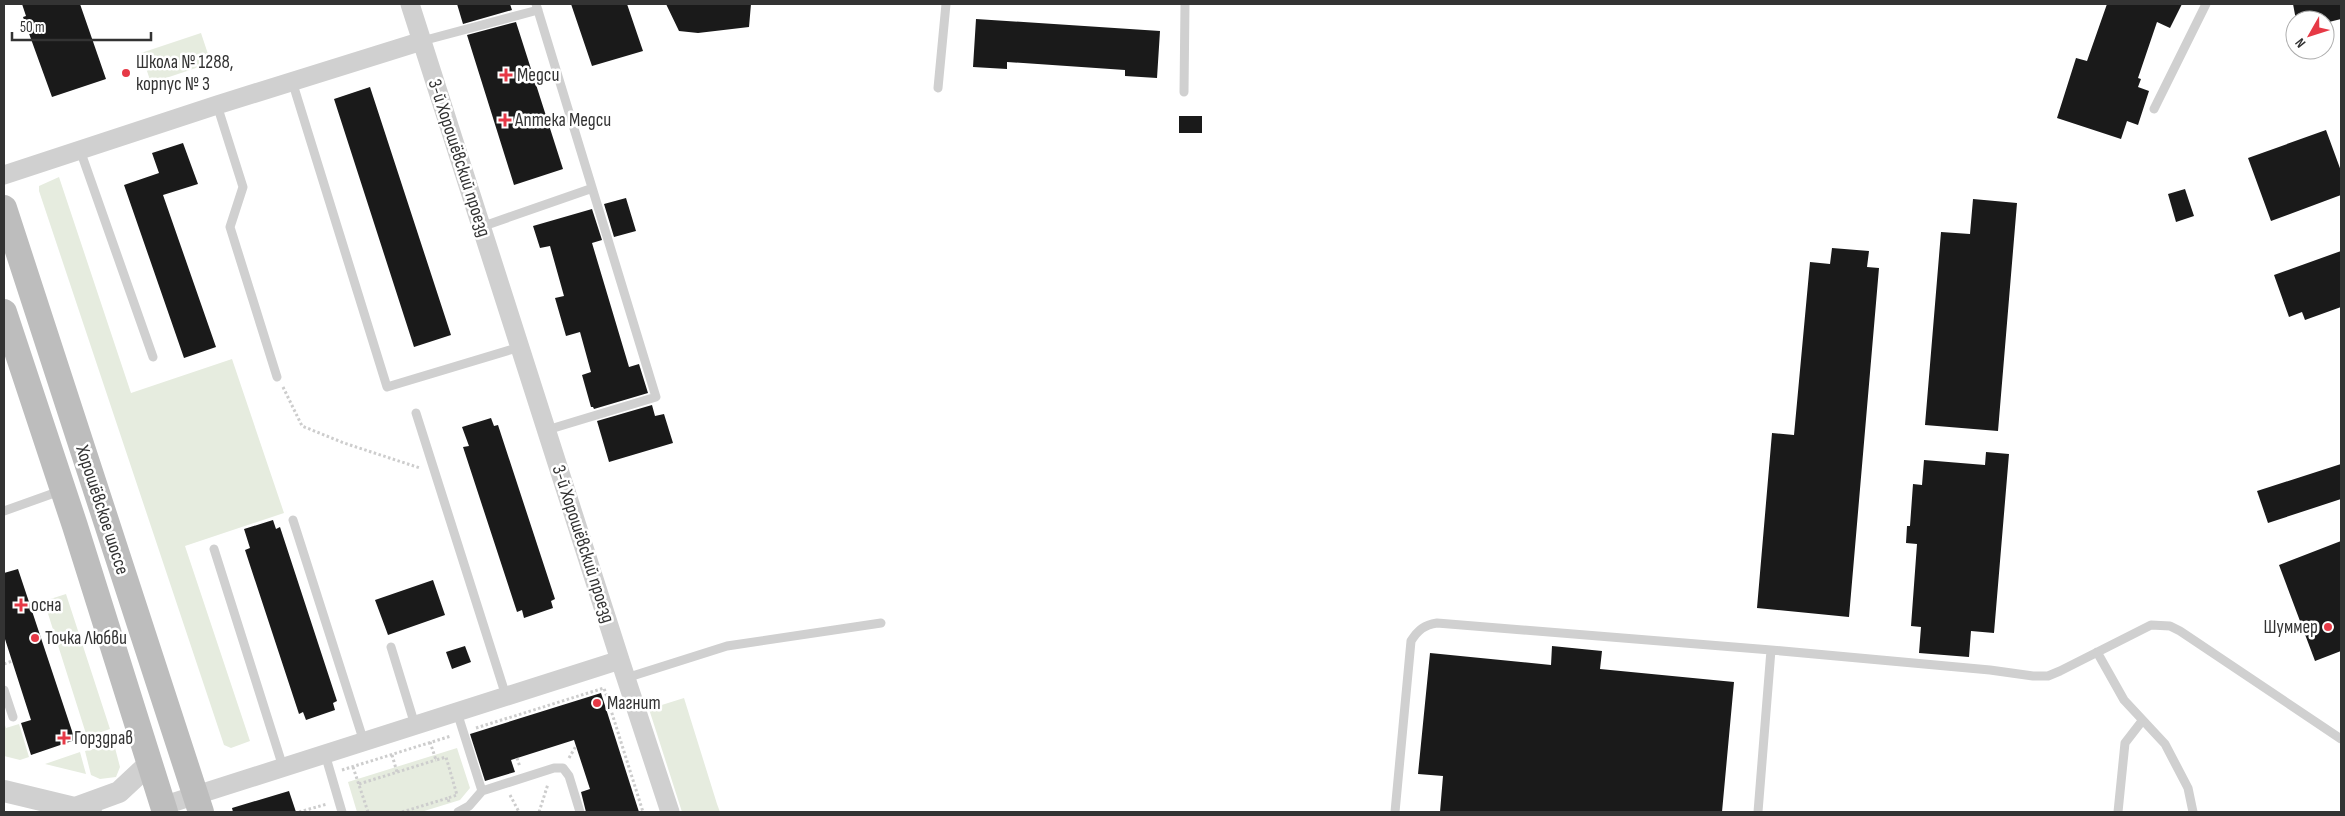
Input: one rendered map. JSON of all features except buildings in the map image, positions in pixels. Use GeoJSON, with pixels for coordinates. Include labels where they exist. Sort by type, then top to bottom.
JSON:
{"type":"FeatureCollection","features":[{"type":"Feature","properties":{"kind":"main road","name":"Хорошёвское шоссе"},"geometry":{"type":"LineString","coordinates":[[4,208],[198,807]]}},
{"type":"Feature","properties":{"kind":"main road","name":"Хорошёвское шоссе"},"geometry":{"type":"LineString","coordinates":[[4,312],[9,347],[63,490],[163,809]]}},
{"type":"Feature","properties":{"kind":"street","name":"3-й Хорошёвский проезд"},"geometry":{"type":"LineString","coordinates":[[410,4],[670,812]]}},
{"type":"Feature","properties":{"kind":"street"},"geometry":{"type":"LineString","coordinates":[[4,175],[217,105],[422,41]]}},
{"type":"Feature","properties":{"kind":"street"},"geometry":{"type":"LineString","coordinates":[[163,809],[198,807],[284,767],[506,696],[623,669]]}},
{"type":"Feature","properties":{"kind":"street"},"geometry":{"type":"LineString","coordinates":[[4,794],[83,810],[119,792],[148,765]]}},
{"type":"Feature","properties":{"kind":"lane"},"geometry":{"type":"LineString","coordinates":[[938,88],[946,4]]}},
{"type":"Feature","properties":{"kind":"lane"},"geometry":{"type":"LineString","coordinates":[[1184,92],[1185,4]]}},
{"type":"Feature","properties":{"kind":"lane"},"geometry":{"type":"LineString","coordinates":[[2154,108],[2206,4]]}},
{"type":"Feature","properties":{"kind":"lane"},"geometry":{"type":"LineString","coordinates":[[422,41],[537,7],[590,188],[656,397],[547,430]]}},
{"type":"Feature","properties":{"kind":"lane"},"geometry":{"type":"LineString","coordinates":[[292,81],[387,387],[520,347]]}},
{"type":"Feature","properties":{"kind":"lane"},"geometry":{"type":"LineString","coordinates":[[217,105],[243,187],[230,227],[277,377]]}},
{"type":"Feature","properties":{"kind":"lane"},"geometry":{"type":"LineString","coordinates":[[80,150],[154,357]]}},
{"type":"Feature","properties":{"kind":"lane"},"geometry":{"type":"LineString","coordinates":[[481,228],[590,188]]}},
{"type":"Feature","properties":{"kind":"lane"},"geometry":{"type":"LineString","coordinates":[[416,413],[506,696]]}},
{"type":"Feature","properties":{"kind":"lane"},"geometry":{"type":"LineString","coordinates":[[4,511],[63,490]]}},
{"type":"Feature","properties":{"kind":"lane"},"geometry":{"type":"LineString","coordinates":[[293,520],[364,742]]}},
{"type":"Feature","properties":{"kind":"lane"},"geometry":{"type":"LineString","coordinates":[[214,549],[284,767]]}},
{"type":"Feature","properties":{"kind":"lane"},"geometry":{"type":"LineString","coordinates":[[623,669],[727,646],[881,623]]}},
{"type":"Feature","properties":{"kind":"lane"},"geometry":{"type":"LineString","coordinates":[[1396,812],[1411,641],[1418,631],[1426,625],[1437,623],[1603,635],[1990,670],[2034,676],[2054,674],[2152,625],[2170,626],[2341,738]]}},
{"type":"Feature","properties":{"kind":"lane"},"geometry":{"type":"LineString","coordinates":[[391,647],[415,726]]}},
{"type":"Feature","properties":{"kind":"lane"},"geometry":{"type":"LineString","coordinates":[[1758,812],[1771,650]]}},
{"type":"Feature","properties":{"kind":"lane"},"geometry":{"type":"LineString","coordinates":[[2097,652],[2116,689],[2142,721],[2165,744],[2188,788],[2193,812]]}},
{"type":"Feature","properties":{"kind":"lane"},"geometry":{"type":"LineString","coordinates":[[4,690],[13,717]]}},
{"type":"Feature","properties":{"kind":"lane"},"geometry":{"type":"LineString","coordinates":[[456,712],[482,791]]}},
{"type":"Feature","properties":{"kind":"lane"},"geometry":{"type":"LineString","coordinates":[[2118,812],[2125,742],[2142,721]]}},
{"type":"Feature","properties":{"kind":"lane"},"geometry":{"type":"LineString","coordinates":[[325,754],[342,812]]}},
{"type":"Feature","properties":{"kind":"lane"},"geometry":{"type":"LineString","coordinates":[[458,812],[469,806],[482,791],[554,768],[563,768],[569,776],[580,812]]}},
{"type":"Feature","properties":{"kind":"path"},"geometry":{"type":"LineString","coordinates":[[277,377],[302,426],[344,443],[435,473]]}},
{"type":"Feature","properties":{"kind":"path"},"geometry":{"type":"LineString","coordinates":[[4,664],[12,661]]}},
{"type":"Feature","properties":{"kind":"path"},"geometry":{"type":"LineString","coordinates":[[430,742],[436,760]]}},
{"type":"Feature","properties":{"kind":"path"},"geometry":{"type":"LineString","coordinates":[[392,754],[397,772]]}},
{"type":"Feature","properties":{"kind":"path"},"geometry":{"type":"LineString","coordinates":[[359,784],[446,757],[458,795],[402,812]]}},
{"type":"Feature","properties":{"kind":"path"},"geometry":{"type":"LineString","coordinates":[[354,767],[368,812]]}},
{"type":"Feature","properties":{"kind":"path"},"geometry":{"type":"LineString","coordinates":[[539,812],[554,768]]}},
{"type":"Feature","properties":{"kind":"path"},"geometry":{"type":"LineString","coordinates":[[504,784],[519,812]]}},
{"type":"Feature","properties":{"kind":"path"},"geometry":{"type":"LineString","coordinates":[[448,798],[450,805]]}},
{"type":"Feature","properties":{"kind":"path"},"geometry":{"type":"LineString","coordinates":[[299,812],[330,803]]}},
{"type":"Feature","properties":{"kind":"shaded area"},"geometry":{"type":"Polygon","coordinates":[[[201,33],[211,63],[151,83],[141,53],[201,33]]]}},
{"type":"Feature","properties":{"kind":"shaded area"},"geometry":{"type":"Polygon","coordinates":[[[59,177],[131,393],[232,359],[284,513],[185,546],[250,741],[231,748],[224,745],[39,191],[39,186],[59,177]]]}},
{"type":"Feature","properties":{"kind":"shaded area"},"geometry":{"type":"Polygon","coordinates":[[[66,594],[110,729],[87,737],[44,601],[66,594]]]}},
{"type":"Feature","properties":{"kind":"shaded area"},"geometry":{"type":"Polygon","coordinates":[[[684,698],[720,812],[682,812],[649,709],[684,698]]]}},
{"type":"Feature","properties":{"kind":"shaded area"},"geometry":{"type":"Polygon","coordinates":[[[4,722],[6,728],[19,724],[29,757],[20,760],[4,756],[4,722]]]}},
{"type":"Feature","properties":{"kind":"shaded area"},"geometry":{"type":"Polygon","coordinates":[[[114,744],[120,767],[116,777],[100,779],[91,775],[85,751],[114,744]]]}},
{"type":"Feature","properties":{"kind":"shaded area"},"geometry":{"type":"Polygon","coordinates":[[[457,748],[470,788],[460,800],[421,812],[357,812],[348,782],[457,748]]]}},
{"type":"Feature","properties":{"kind":"shaded area"},"geometry":{"type":"Polygon","coordinates":[[[80,752],[86,774],[45,764],[80,752]]]}},
{"type":"Feature","properties":{"kind":"place","name":"Школа № 1288, корпус № 3"},"geometry":{"type":"Point","coordinates":[126,73]}},
{"type":"Feature","properties":{"kind":"place","name":"Медси"},"geometry":{"type":"Point","coordinates":[506,75]}},
{"type":"Feature","properties":{"kind":"place","name":"Аптека Медси"},"geometry":{"type":"Point","coordinates":[505,120]}},
{"type":"Feature","properties":{"kind":"place","name":"осна"},"geometry":{"type":"Point","coordinates":[21,605]}},
{"type":"Feature","properties":{"kind":"place","name":"Шуммер"},"geometry":{"type":"Point","coordinates":[2328,627]}},
{"type":"Feature","properties":{"kind":"place","name":"Точка Любви"},"geometry":{"type":"Point","coordinates":[35,638]}},
{"type":"Feature","properties":{"kind":"place","name":"Магнит"},"geometry":{"type":"Point","coordinates":[597,703]}},
{"type":"Feature","properties":{"kind":"place","name":"Горздрав"},"geometry":{"type":"Point","coordinates":[64,738]}}]}
